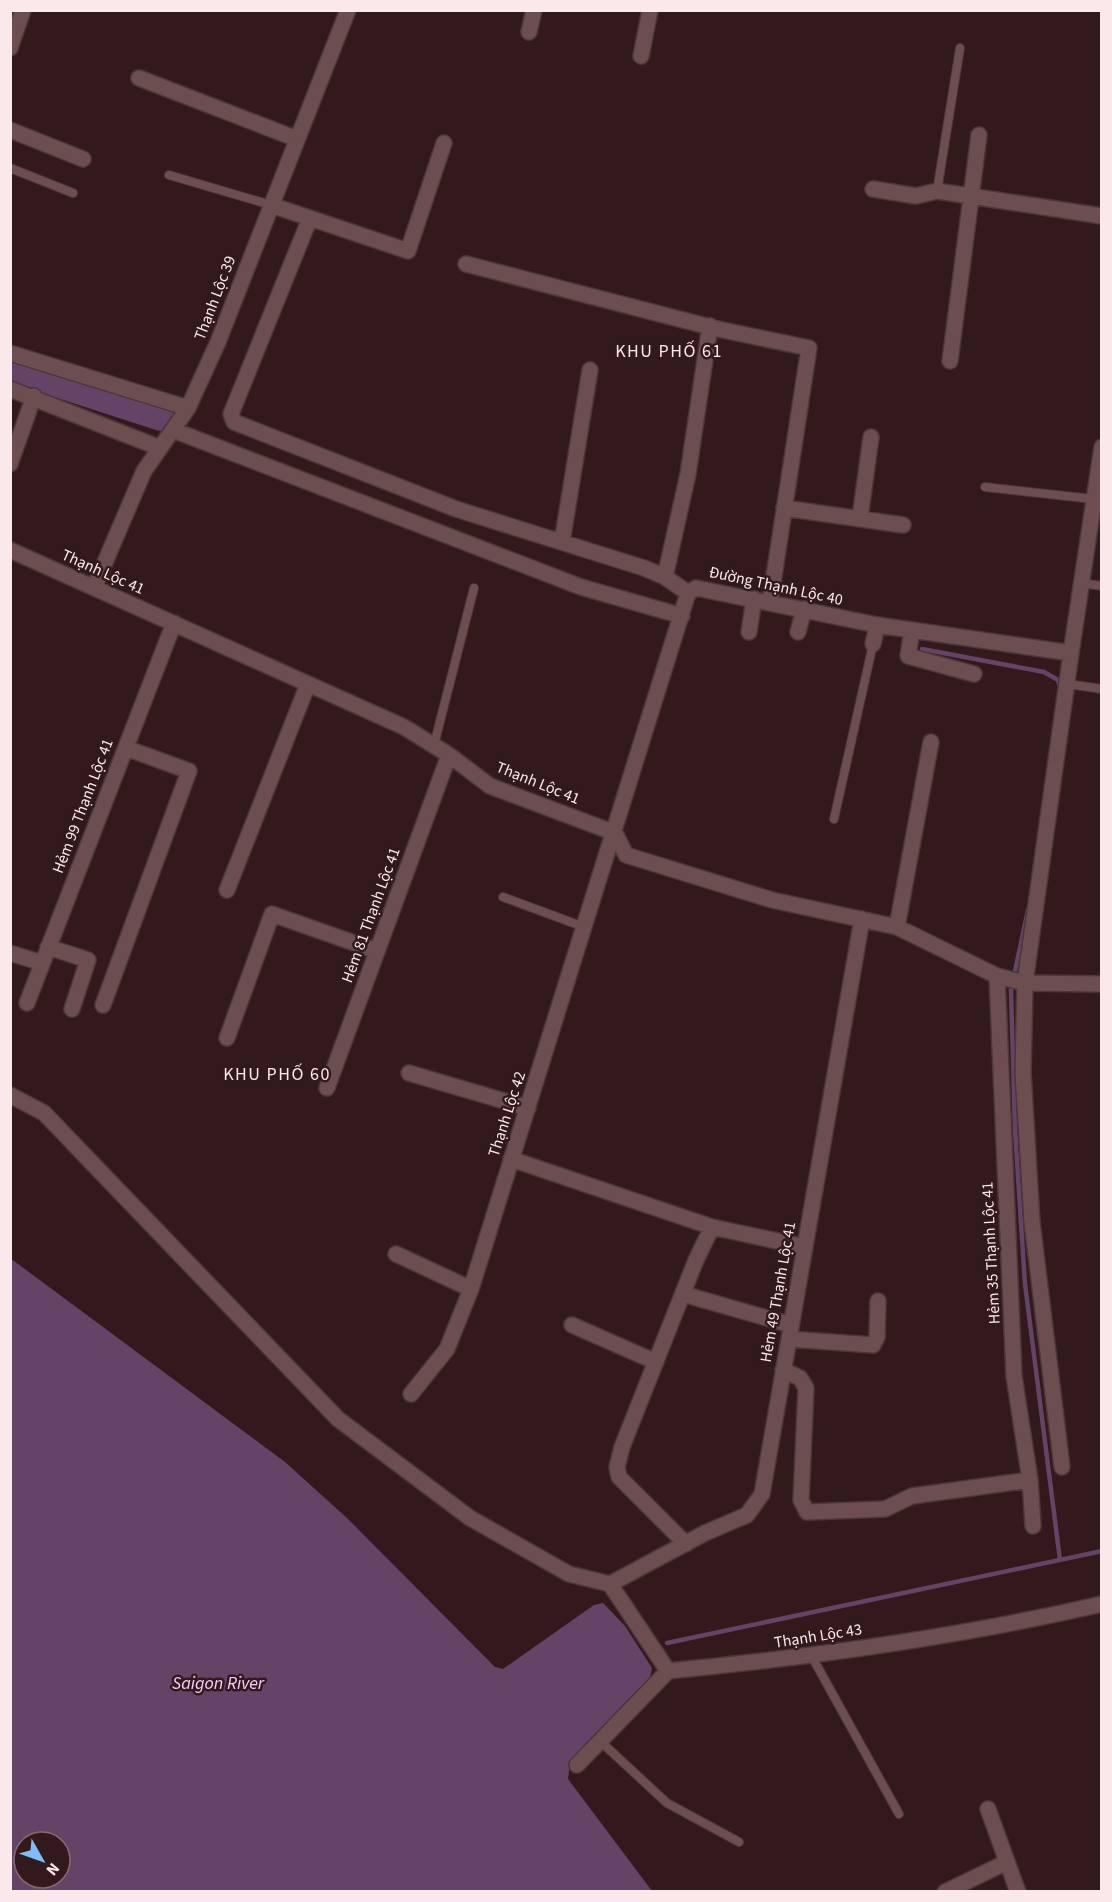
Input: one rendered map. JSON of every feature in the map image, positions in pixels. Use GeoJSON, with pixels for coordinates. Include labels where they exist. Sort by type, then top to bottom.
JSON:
{"type":"FeatureCollection","features":[{"type":"Feature","properties":{"kind":"street"},"geometry":{"type":"LineString","coordinates":[[10,48],[23,10]]}},
{"type":"Feature","properties":{"kind":"street","name":"Thạnh Lộc 39"},"geometry":{"type":"LineString","coordinates":[[94,588],[144,471],[188,408],[218,342],[348,10]]}},
{"type":"Feature","properties":{"kind":"street"},"geometry":{"type":"LineString","coordinates":[[529,32],[534,10]]}},
{"type":"Feature","properties":{"kind":"street"},"geometry":{"type":"LineString","coordinates":[[641,56],[650,10]]}},
{"type":"Feature","properties":{"kind":"street"},"geometry":{"type":"LineString","coordinates":[[140,78],[297,139]]}},
{"type":"Feature","properties":{"kind":"street"},"geometry":{"type":"LineString","coordinates":[[10,130],[83,159]]}},
{"type":"Feature","properties":{"kind":"street"},"geometry":{"type":"LineString","coordinates":[[950,362],[979,135]]}},
{"type":"Feature","properties":{"kind":"street"},"geometry":{"type":"LineString","coordinates":[[271,205],[408,251],[444,143]]}},
{"type":"Feature","properties":{"kind":"street"},"geometry":{"type":"LineString","coordinates":[[873,189],[916,196],[937,191],[1101,216]]}},
{"type":"Feature","properties":{"kind":"street"},"geometry":{"type":"LineString","coordinates":[[310,218],[231,414],[234,422],[456,509],[665,577],[688,593]]}},
{"type":"Feature","properties":{"kind":"street"},"geometry":{"type":"LineString","coordinates":[[466,264],[710,326],[809,348],[770,602]]}},
{"type":"Feature","properties":{"kind":"street"},"geometry":{"type":"LineString","coordinates":[[665,577],[688,474],[710,326]]}},
{"type":"Feature","properties":{"kind":"street"},"geometry":{"type":"LineString","coordinates":[[10,353],[188,408]]}},
{"type":"Feature","properties":{"kind":"street"},"geometry":{"type":"LineString","coordinates":[[562,542],[590,370]]}},
{"type":"Feature","properties":{"kind":"street"},"geometry":{"type":"LineString","coordinates":[[10,389],[34,396],[160,448]]}},
{"type":"Feature","properties":{"kind":"street"},"geometry":{"type":"LineString","coordinates":[[10,464],[34,396]]}},
{"type":"Feature","properties":{"kind":"street"},"geometry":{"type":"LineString","coordinates":[[173,430],[581,587],[682,616]]}},
{"type":"Feature","properties":{"kind":"street"},"geometry":{"type":"LineString","coordinates":[[860,518],[872,437]]}},
{"type":"Feature","properties":{"kind":"street"},"geometry":{"type":"LineString","coordinates":[[1062,1467],[1032,1222],[1023,1072],[1025,983],[1101,447]]}},
{"type":"Feature","properties":{"kind":"street"},"geometry":{"type":"LineString","coordinates":[[784,508],[903,525]]}},
{"type":"Feature","properties":{"kind":"street","name":"Thạnh Lộc 41"},"geometry":{"type":"LineString","coordinates":[[10,550],[404,727],[449,754],[490,786],[615,833]]}},
{"type":"Feature","properties":{"kind":"street","name":"Đường Thạnh Lộc 40"},"geometry":{"type":"LineString","coordinates":[[615,833],[688,593],[696,588],[877,625],[1071,653]]}},
{"type":"Feature","properties":{"kind":"street"},"geometry":{"type":"LineString","coordinates":[[749,632],[754,599]]}},
{"type":"Feature","properties":{"kind":"street"},"geometry":{"type":"LineString","coordinates":[[798,632],[804,609]]}},
{"type":"Feature","properties":{"kind":"street","name":"Hẻm 99 Thạnh Lộc 41"},"geometry":{"type":"LineString","coordinates":[[27,1003],[174,623]]}},
{"type":"Feature","properties":{"kind":"street"},"geometry":{"type":"LineString","coordinates":[[873,644],[877,625]]}},
{"type":"Feature","properties":{"kind":"street"},"geometry":{"type":"LineString","coordinates":[[912,630],[908,656],[974,674]]}},
{"type":"Feature","properties":{"kind":"street"},"geometry":{"type":"LineString","coordinates":[[227,890],[308,684]]}},
{"type":"Feature","properties":{"kind":"street"},"geometry":{"type":"LineString","coordinates":[[897,927],[931,742]]}},
{"type":"Feature","properties":{"kind":"street"},"geometry":{"type":"LineString","coordinates":[[103,1005],[189,771],[126,747]]}},
{"type":"Feature","properties":{"kind":"street","name":"Hẻm 81 Thạnh Lộc 41"},"geometry":{"type":"LineString","coordinates":[[327,1089],[449,754]]}},
{"type":"Feature","properties":{"kind":"street"},"geometry":{"type":"LineString","coordinates":[[615,833],[626,855],[772,900],[897,927],[997,976],[1025,983],[1101,984]]}},
{"type":"Feature","properties":{"kind":"street","name":"Thạnh Lộc 42"},"geometry":{"type":"LineString","coordinates":[[411,1394],[447,1349],[471,1289],[615,833]]}},
{"type":"Feature","properties":{"kind":"street"},"geometry":{"type":"LineString","coordinates":[[227,1038],[272,914],[377,951]]}},
{"type":"Feature","properties":{"kind":"street","name":"Hẻm 49 Thạnh Lộc 41"},"geometry":{"type":"LineString","coordinates":[[610,1584],[747,1515],[762,1494],[862,919]]}},
{"type":"Feature","properties":{"kind":"street"},"geometry":{"type":"LineString","coordinates":[[48,947],[88,960],[72,1009]]}},
{"type":"Feature","properties":{"kind":"street"},"geometry":{"type":"LineString","coordinates":[[10,953],[42,963]]}},
{"type":"Feature","properties":{"kind":"street","name":"Hẻm 35 Thạnh Lộc 41"},"geometry":{"type":"LineString","coordinates":[[997,976],[1014,1376],[1030,1480],[1034,1526]]}},
{"type":"Feature","properties":{"kind":"street"},"geometry":{"type":"LineString","coordinates":[[409,1073],[528,1108]]}},
{"type":"Feature","properties":{"kind":"street"},"geometry":{"type":"LineString","coordinates":[[10,1095],[44,1113],[338,1419],[470,1518],[569,1574],[610,1584],[668,1671],[577,1765]]}},
{"type":"Feature","properties":{"kind":"street"},"geometry":{"type":"LineString","coordinates":[[511,1159],[712,1227],[804,1247]]}},
{"type":"Feature","properties":{"kind":"street"},"geometry":{"type":"LineString","coordinates":[[686,1544],[617,1473],[622,1447],[712,1227]]}},
{"type":"Feature","properties":{"kind":"street"},"geometry":{"type":"LineString","coordinates":[[396,1254],[471,1289]]}},
{"type":"Feature","properties":{"kind":"street"},"geometry":{"type":"LineString","coordinates":[[683,1294],[790,1332],[873,1345],[877,1337],[878,1302]]}},
{"type":"Feature","properties":{"kind":"street"},"geometry":{"type":"LineString","coordinates":[[572,1325],[656,1362]]}},
{"type":"Feature","properties":{"kind":"street"},"geometry":{"type":"LineString","coordinates":[[783,1370],[800,1378],[806,1388],[801,1500],[807,1512],[885,1509],[912,1496],[1030,1480]]}},
{"type":"Feature","properties":{"kind":"street","name":"Thạnh Lộc 43"},"geometry":{"type":"LineString","coordinates":[[668,1671],[812,1655],[1003,1626],[1101,1604]]}},
{"type":"Feature","properties":{"kind":"street"},"geometry":{"type":"LineString","coordinates":[[988,1809],[1018,1892]]}},
{"type":"Feature","properties":{"kind":"street"},"geometry":{"type":"LineString","coordinates":[[945,1892],[1007,1862]]}},
{"type":"Feature","properties":{"kind":"lane"},"geometry":{"type":"LineString","coordinates":[[937,191],[960,48]]}},
{"type":"Feature","properties":{"kind":"lane"},"geometry":{"type":"LineString","coordinates":[[10,168],[74,193]]}},
{"type":"Feature","properties":{"kind":"lane"},"geometry":{"type":"LineString","coordinates":[[169,175],[271,205]]}},
{"type":"Feature","properties":{"kind":"lane"},"geometry":{"type":"LineString","coordinates":[[985,487],[1093,499]]}},
{"type":"Feature","properties":{"kind":"lane"},"geometry":{"type":"LineString","coordinates":[[1081,583],[1101,586]]}},
{"type":"Feature","properties":{"kind":"lane"},"geometry":{"type":"LineString","coordinates":[[434,745],[474,588]]}},
{"type":"Feature","properties":{"kind":"lane"},"geometry":{"type":"LineString","coordinates":[[834,819],[873,644]]}},
{"type":"Feature","properties":{"kind":"lane"},"geometry":{"type":"LineString","coordinates":[[1068,684],[1101,688]]}},
{"type":"Feature","properties":{"kind":"lane"},"geometry":{"type":"LineString","coordinates":[[503,897],[585,928]]}},
{"type":"Feature","properties":{"kind":"lane"},"geometry":{"type":"LineString","coordinates":[[812,1655],[899,1814]]}},
{"type":"Feature","properties":{"kind":"lane"},"geometry":{"type":"LineString","coordinates":[[600,1741],[666,1803],[739,1842]]}},
{"type":"Feature","properties":{"kind":"water","name":"Saigon River"},"geometry":{"type":"Polygon","coordinates":[[[10,1258],[285,1462],[347,1518],[495,1667],[503,1669],[594,1605],[603,1603],[625,1626],[652,1668],[649,1683],[570,1762],[568,1779],[652,1891],[11,1891],[10,1258]]]}},
{"type":"Feature","properties":{"kind":"waterway"},"geometry":{"type":"LineString","coordinates":[[10,368],[161,417]]}},
{"type":"Feature","properties":{"kind":"waterway"},"geometry":{"type":"LineString","coordinates":[[922,649],[1044,672],[1058,680],[1060,688]]}},
{"type":"Feature","properties":{"kind":"waterway"},"geometry":{"type":"LineString","coordinates":[[1028,910],[1011,990],[1015,1130],[1025,1284],[1060,1560]]}},
{"type":"Feature","properties":{"kind":"waterway"},"geometry":{"type":"LineString","coordinates":[[667,1643],[1102,1551]]}},
{"type":"Feature","properties":{"kind":"district","name":"KHU PHỐ 61"},"geometry":{"type":"Point","coordinates":[669,351]}},
{"type":"Feature","properties":{"kind":"district","name":"KHU PHỐ 60"},"geometry":{"type":"Point","coordinates":[277,1074]}}]}
